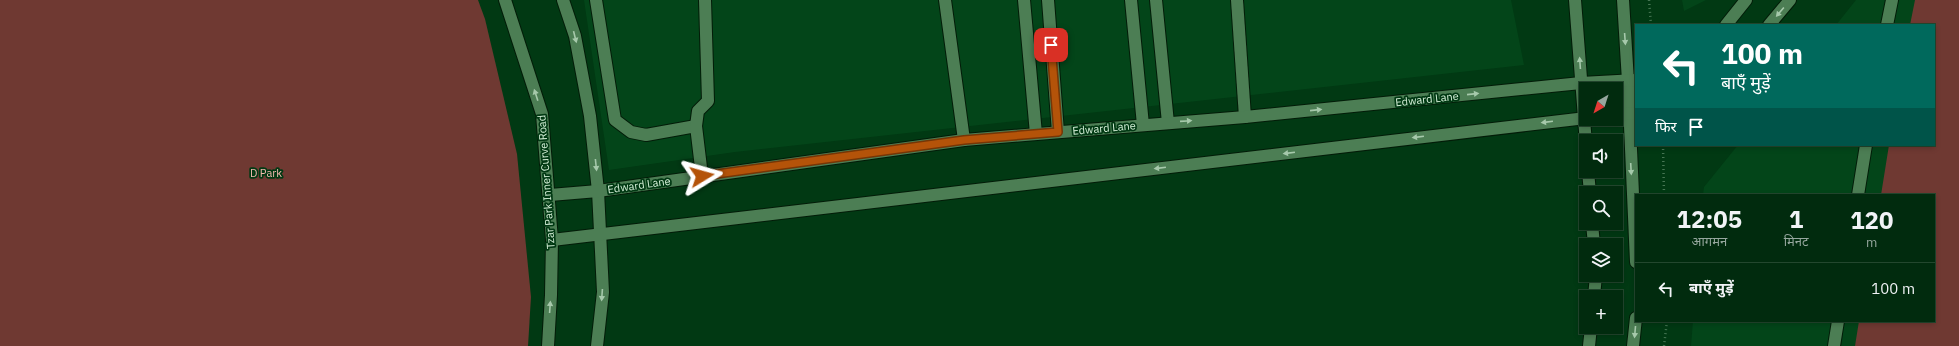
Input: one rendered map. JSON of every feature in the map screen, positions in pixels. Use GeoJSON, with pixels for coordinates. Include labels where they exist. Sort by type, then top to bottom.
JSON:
{"type":"FeatureCollection","features":[{"type":"Feature","properties":{"kind":"street","name":"Tzar Park Inner Curve Road"},"geometry":{"type":"LineString","coordinates":[[505,0],[542,114],[550,195],[552,240],[548,346]]}},
{"type":"Feature","properties":{"kind":"street"},"geometry":{"type":"LineString","coordinates":[[563,0],[575,36],[590,116],[598,191],[602,235],[603,292],[597,346]]}},
{"type":"Feature","properties":{"kind":"street"},"geometry":{"type":"LineString","coordinates":[[596,0],[615,120],[631,132],[646,135],[696,126]]}},
{"type":"Feature","properties":{"kind":"street"},"geometry":{"type":"LineString","coordinates":[[702,176],[696,126],[698,112],[708,101],[705,0]]}},
{"type":"Feature","properties":{"kind":"street"},"geometry":{"type":"LineString","coordinates":[[945,0],[964,140]]}},
{"type":"Feature","properties":{"kind":"street"},"geometry":{"type":"LineString","coordinates":[[1024,0],[1036,134]]}},
{"type":"Feature","properties":{"kind":"street"},"geometry":{"type":"LineString","coordinates":[[1048,0],[1058,132]]}},
{"type":"Feature","properties":{"kind":"street"},"geometry":{"type":"LineString","coordinates":[[1131,0],[1143,124]]}},
{"type":"Feature","properties":{"kind":"street"},"geometry":{"type":"LineString","coordinates":[[1156,0],[1168,123]]}},
{"type":"Feature","properties":{"kind":"street"},"geometry":{"type":"LineString","coordinates":[[1237,0],[1245,117]]}},
{"type":"Feature","properties":{"kind":"street"},"geometry":{"type":"LineString","coordinates":[[1575,0],[1581,82]]}},
{"type":"Feature","properties":{"kind":"street"},"geometry":{"type":"LineString","coordinates":[[1623,0],[1632,80],[1635,225]]}},
{"type":"Feature","properties":{"kind":"street"},"geometry":{"type":"LineString","coordinates":[[1727,24],[1746,0]]}},
{"type":"Feature","properties":{"kind":"street"},"geometry":{"type":"LineString","coordinates":[[1770,24],[1790,0]]}},
{"type":"Feature","properties":{"kind":"street"},"geometry":{"type":"LineString","coordinates":[[1886,24],[1892,0]]}},
{"type":"Feature","properties":{"kind":"street","name":"Edward Lane"},"geometry":{"type":"LineString","coordinates":[[1598,82],[1632,80]]}},
{"type":"Feature","properties":{"kind":"street","name":"Edward Lane"},"geometry":{"type":"LineString","coordinates":[[550,195],[598,191],[964,140],[1143,124],[1245,117],[1579,83]]}},
{"type":"Feature","properties":{"kind":"street"},"geometry":{"type":"LineString","coordinates":[[552,240],[1579,119]]}},
{"type":"Feature","properties":{"kind":"street"},"geometry":{"type":"LineString","coordinates":[[1858,194],[1866,146]]}},
{"type":"Feature","properties":{"kind":"street"},"geometry":{"type":"LineString","coordinates":[[1633,346],[1636,322]]}},
{"type":"Feature","properties":{"kind":"street"},"geometry":{"type":"LineString","coordinates":[[1834,346],[1838,322]]}},
{"type":"Feature","properties":{"kind":"street"},"geometry":{"type":"LineString","coordinates":[[1589,346],[1590,334]]}},
{"type":"Feature","properties":{"kind":"path"},"geometry":{"type":"LineString","coordinates":[[1649,0],[1651,24]]}},
{"type":"Feature","properties":{"kind":"path"},"geometry":{"type":"LineString","coordinates":[[1662,146],[1664,194]]}},
{"type":"Feature","properties":{"kind":"path"},"geometry":{"type":"LineString","coordinates":[[1664,346],[1667,322]]}},
{"type":"Feature","properties":{"kind":"shaded area"},"geometry":{"type":"Polygon","coordinates":[[[584,0],[1511,0],[1524,65],[735,152],[609,170],[584,0]]]}},
{"type":"Feature","properties":{"kind":"shaded area"},"geometry":{"type":"Polygon","coordinates":[[[1682,0],[1706,0],[1684,11],[1682,0]]]}},
{"type":"Feature","properties":{"kind":"shaded area"},"geometry":{"type":"Polygon","coordinates":[[[1856,0],[1959,0],[1959,346],[1691,346],[1693,322],[1935,322],[1935,194],[1703,194],[1704,187],[1737,146],[1935,146],[1935,24],[1837,24],[1856,0]]]}},
{"type":"Feature","properties":{"kind":"green space","name":"D Park"},"geometry":{"type":"Polygon","coordinates":[[[0,0],[478,0],[485,19],[517,154],[531,297],[528,346],[0,346],[0,0]]]}},
{"type":"Feature","properties":{"kind":"green space"},"geometry":{"type":"Polygon","coordinates":[[[1915,0],[1959,0],[1959,346],[1855,346],[1859,322],[1935,322],[1935,194],[1881,194],[1889,146],[1935,146],[1935,24],[1910,24],[1915,0]]]}},
{"type":"Feature","properties":{"kind":"route"},"geometry":{"type":"LineString","coordinates":[[702,176],[964,140],[1058,132],[1051,45]]}}]}
